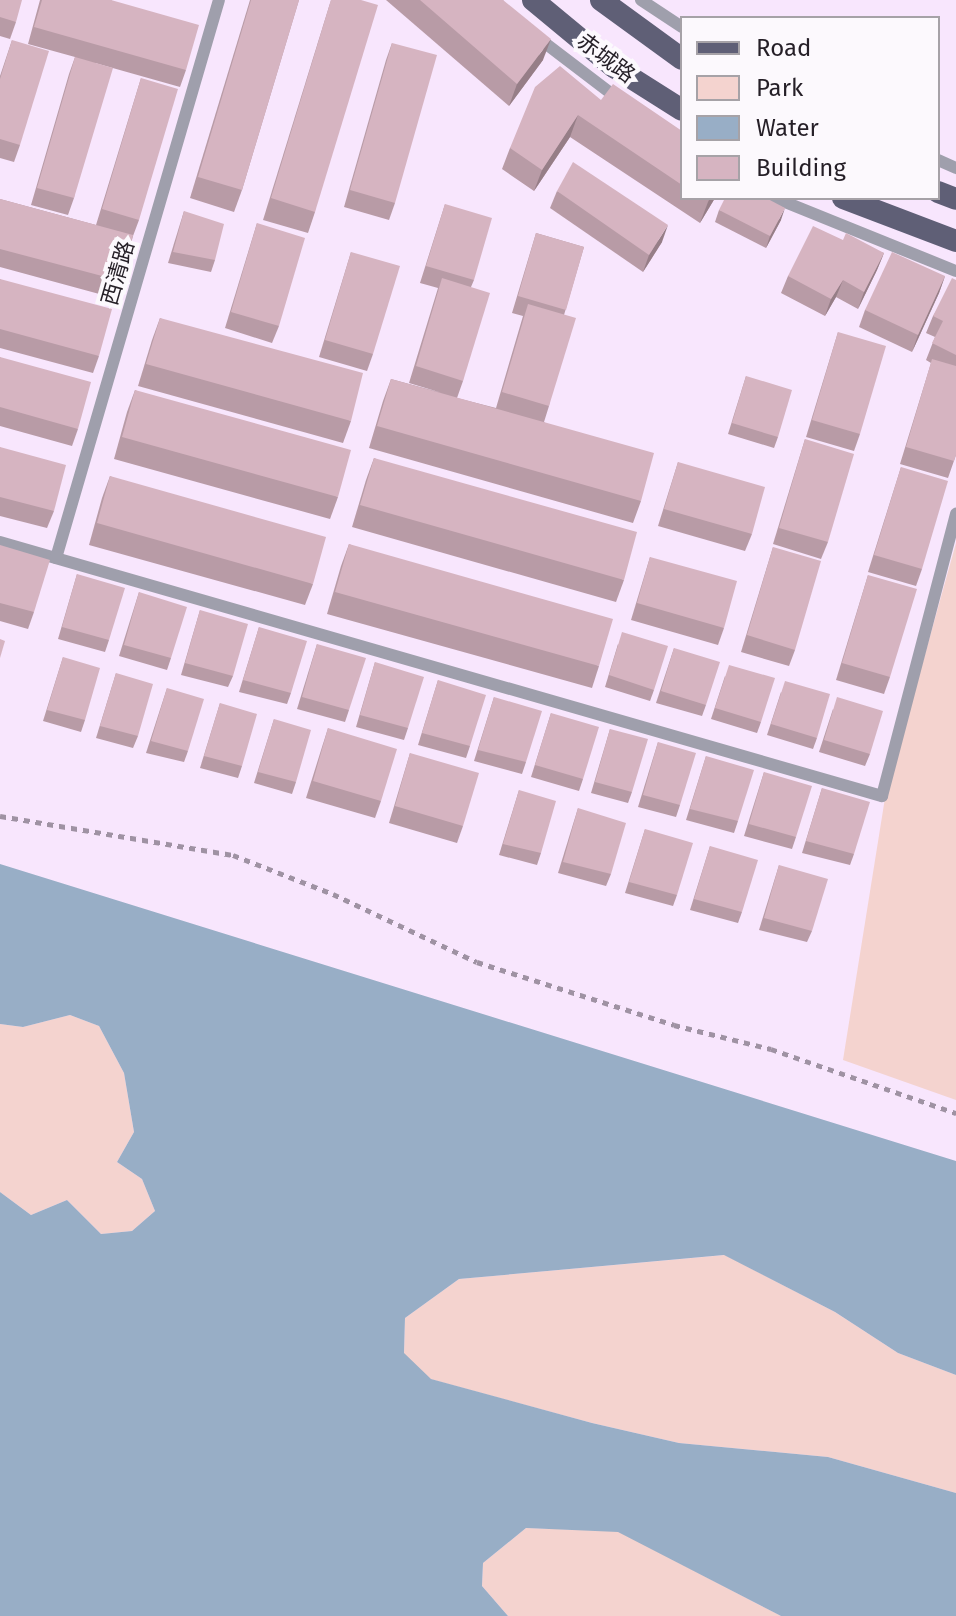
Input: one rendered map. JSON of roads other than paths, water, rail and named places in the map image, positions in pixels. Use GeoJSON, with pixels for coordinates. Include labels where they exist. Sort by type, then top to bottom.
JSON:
{"type":"FeatureCollection","features":[{"type":"Feature","properties":{"kind":"main road","name":"赤城路"},"geometry":{"type":"LineString","coordinates":[[533,0],[614,67],[680,109]]}},
{"type":"Feature","properties":{"kind":"main road","name":"赤城路"},"geometry":{"type":"LineString","coordinates":[[601,0],[680,58]]}},
{"type":"Feature","properties":{"kind":"main road"},"geometry":{"type":"LineString","coordinates":[[848,200],[956,241]]}},
{"type":"Feature","properties":{"kind":"lane","name":"西清路"},"geometry":{"type":"LineString","coordinates":[[56,558],[219,0]]}},
{"type":"Feature","properties":{"kind":"lane"},"geometry":{"type":"LineString","coordinates":[[641,0],[680,26]]}},
{"type":"Feature","properties":{"kind":"lane"},"geometry":{"type":"LineString","coordinates":[[196,25],[210,30]]}},
{"type":"Feature","properties":{"kind":"lane"},"geometry":{"type":"LineString","coordinates":[[527,29],[599,87],[634,109]]}},
{"type":"Feature","properties":{"kind":"lane"},"geometry":{"type":"LineString","coordinates":[[780,200],[956,271]]}},
{"type":"Feature","properties":{"kind":"lane"},"geometry":{"type":"LineString","coordinates":[[0,542],[882,796],[956,514]]}},
{"type":"Feature","properties":{"kind":"water"},"geometry":{"type":"Polygon","coordinates":[[[0,864],[956,1161],[956,1375],[898,1353],[835,1312],[724,1255],[459,1279],[405,1318],[404,1353],[431,1379],[592,1423],[679,1443],[828,1457],[956,1493],[956,1616],[781,1616],[618,1532],[526,1528],[483,1563],[482,1586],[508,1616],[0,1616],[0,1192],[31,1215],[67,1200],[101,1234],[132,1231],[155,1211],[142,1179],[117,1162],[134,1132],[124,1073],[99,1026],[70,1015],[23,1027],[0,1024],[0,864]]]}}]}
